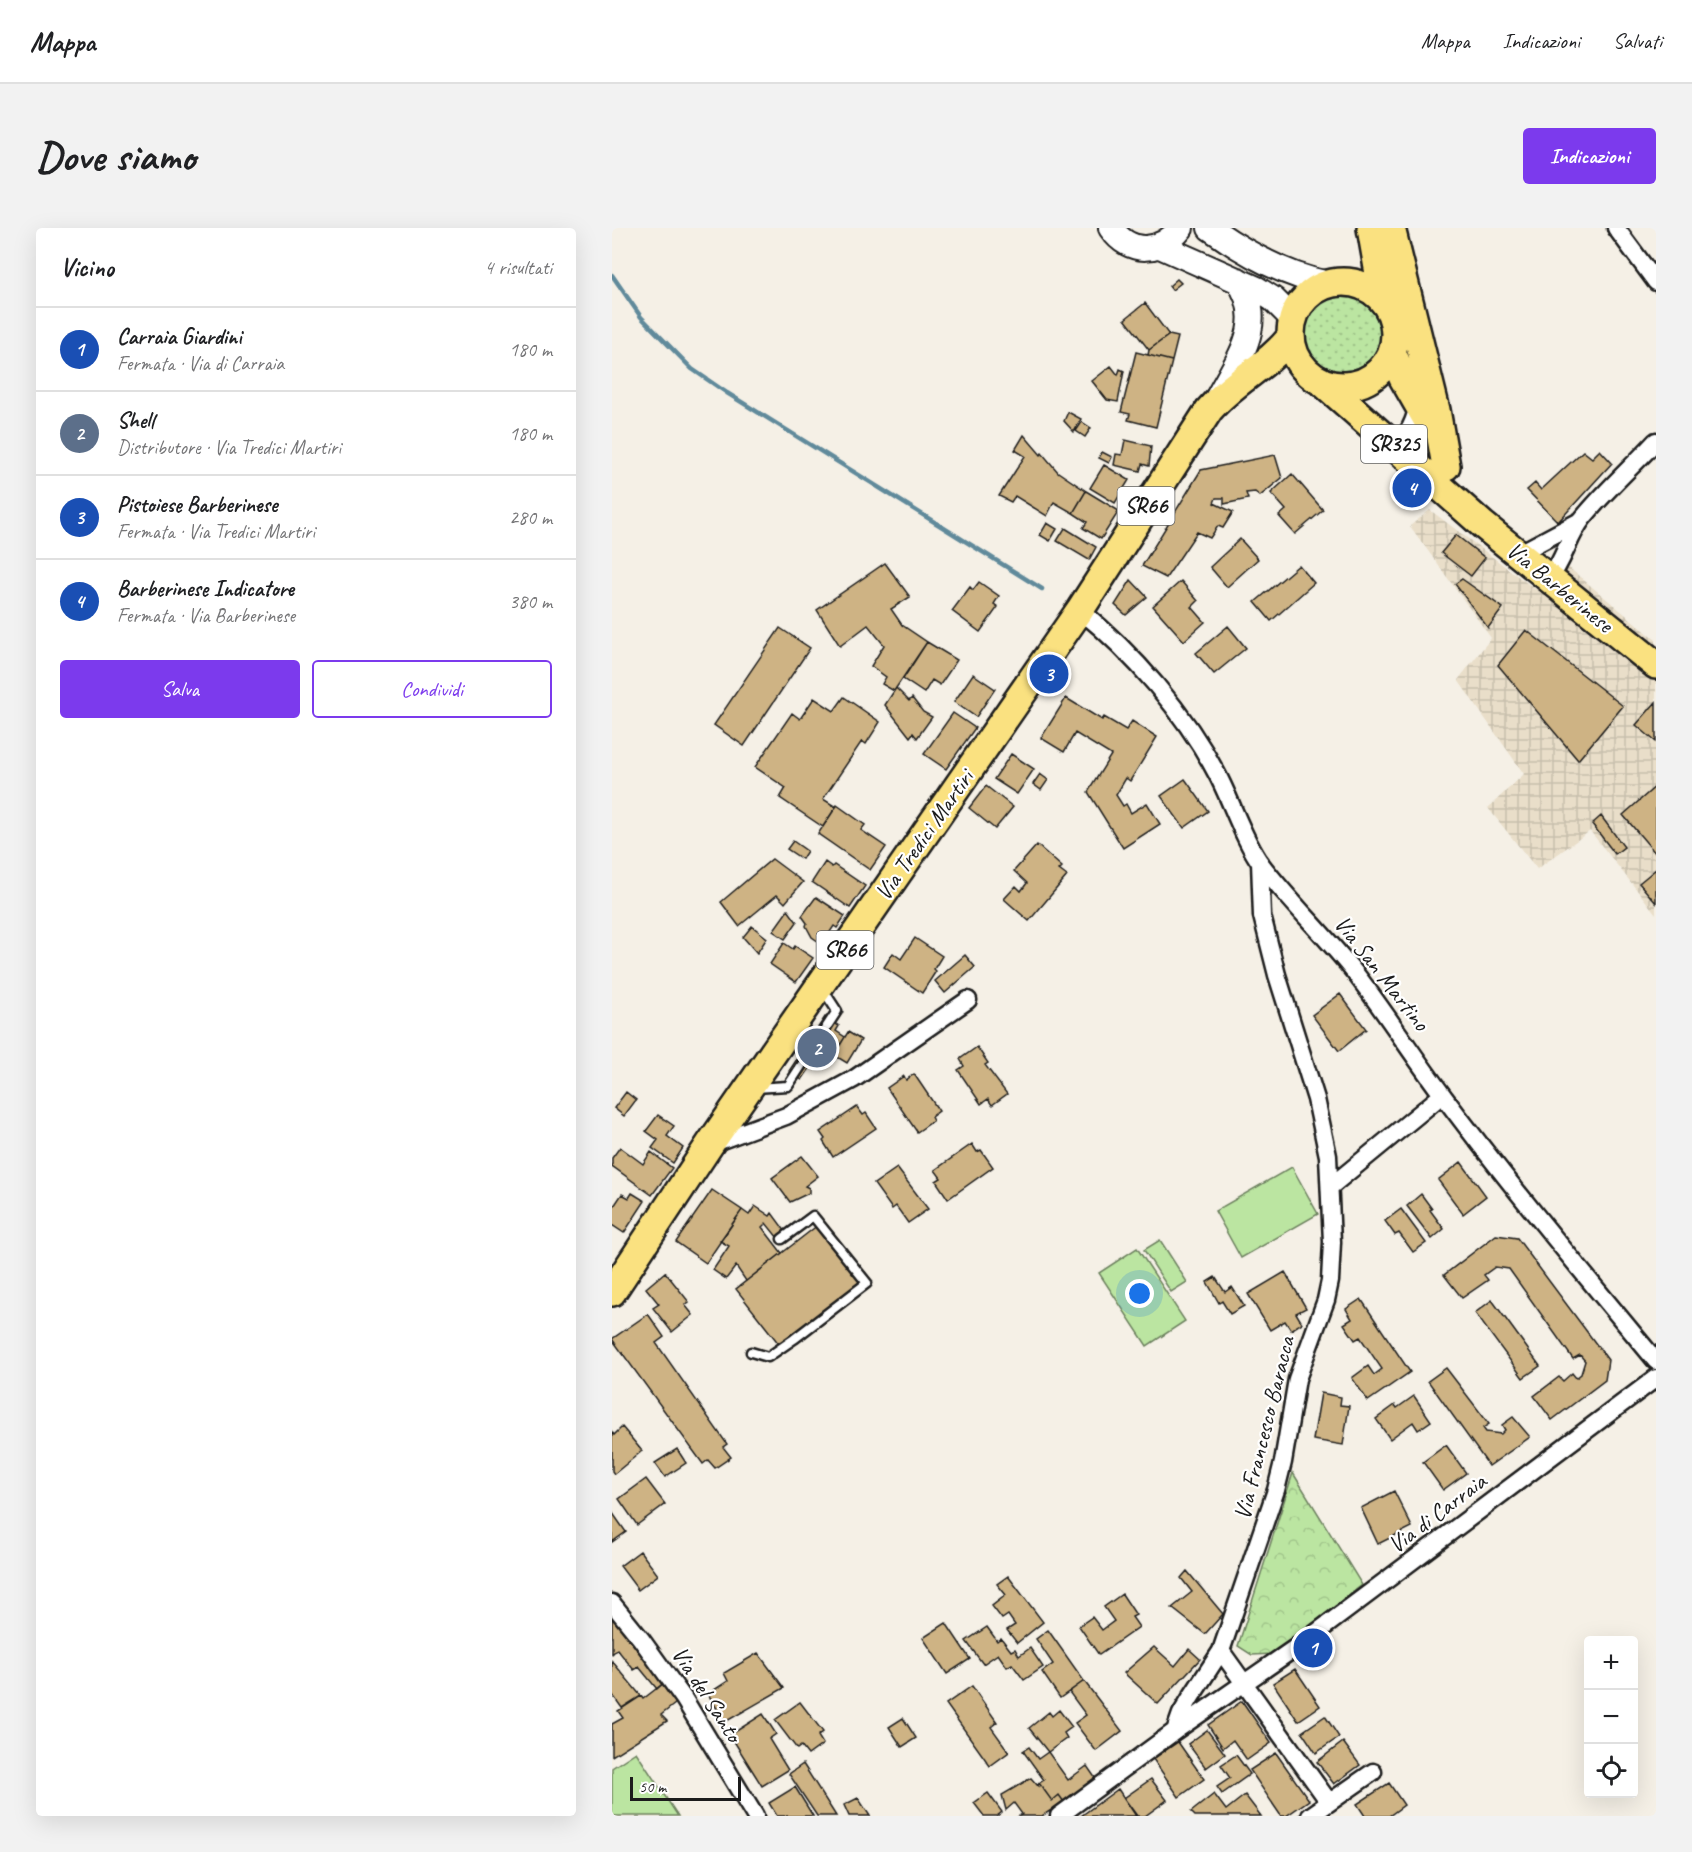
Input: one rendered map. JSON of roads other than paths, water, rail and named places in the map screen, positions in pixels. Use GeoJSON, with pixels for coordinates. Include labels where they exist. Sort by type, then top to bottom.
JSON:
{"type":"FeatureCollection","features":[{"type":"Feature","properties":{"kind":"main road"},"geometry":{"type":"LineString","coordinates":[[1111,228],[1116,236],[1132,245],[1148,248],[1160,246],[1181,228]]}},
{"type":"Feature","properties":{"kind":"main road"},"geometry":{"type":"LineString","coordinates":[[1210,228],[1299,277],[1329,284],[1344,282],[1359,284],[1373,291],[1391,313],[1394,326],[1395,339],[1392,352],[1378,372],[1363,382],[1345,386],[1281,376],[1240,381]]}},
{"type":"Feature","properties":{"kind":"main road"},"geometry":{"type":"LineString","coordinates":[[1241,228],[1267,261]]}},
{"type":"Feature","properties":{"kind":"main road","name":"SR66"},"geometry":{"type":"LineString","coordinates":[[1292,328],[1304,298],[1348,272],[1354,265],[1359,254],[1363,228]]}},
{"type":"Feature","properties":{"kind":"main road"},"geometry":{"type":"LineString","coordinates":[[1371,228],[1384,302]]}},
{"type":"Feature","properties":{"kind":"main road","name":"Via Barberinese"},"geometry":{"type":"LineString","coordinates":[[1391,228],[1436,410],[1446,466]]}},
{"type":"Feature","properties":{"kind":"main road"},"geometry":{"type":"LineString","coordinates":[[1160,246],[1267,294],[1292,328],[1294,353],[1302,367],[1321,381]]}},
{"type":"Feature","properties":{"kind":"main road"},"geometry":{"type":"LineString","coordinates":[[1215,404],[1245,345],[1252,325],[1249,299],[1238,280]]}},
{"type":"Feature","properties":{"kind":"main road","name":"Via Tredici Martiri"},"geometry":{"type":"LineString","coordinates":[[612,1292],[710,1144],[1080,610],[1215,404],[1240,381],[1275,356],[1292,328]]}},
{"type":"Feature","properties":{"kind":"main road","name":"Via Barberinese"},"geometry":{"type":"LineString","coordinates":[[1392,352],[1433,430],[1451,484],[1465,509]]}},
{"type":"Feature","properties":{"kind":"main road","name":"Via Barberinese"},"geometry":{"type":"LineString","coordinates":[[1321,381],[1518,554],[1656,664]]}},
{"type":"Feature","properties":{"kind":"street"},"geometry":{"type":"LineString","coordinates":[[1616,228],[1656,282]]}},
{"type":"Feature","properties":{"kind":"street"},"geometry":{"type":"LineString","coordinates":[[1396,446],[1404,438],[1411,425],[1418,403]]}},
{"type":"Feature","properties":{"kind":"street"},"geometry":{"type":"LineString","coordinates":[[1549,579],[1581,520],[1654,441]]}},
{"type":"Feature","properties":{"kind":"street"},"geometry":{"type":"LineString","coordinates":[[1518,554],[1581,520]]}},
{"type":"Feature","properties":{"kind":"street","name":"Via San Martino"},"geometry":{"type":"LineString","coordinates":[[1080,610],[1155,685],[1176,712],[1216,772],[1260,862],[1353,970],[1388,1016],[1442,1095],[1523,1199],[1656,1361]]}},
{"type":"Feature","properties":{"kind":"street","name":"Via Francesco Baracca"},"geometry":{"type":"LineString","coordinates":[[1175,1731],[1186,1706],[1221,1651],[1276,1490],[1297,1379],[1328,1291],[1332,1242],[1328,1156],[1316,1099],[1276,975],[1262,916],[1260,862]]}},
{"type":"Feature","properties":{"kind":"street"},"geometry":{"type":"LineString","coordinates":[[710,1144],[786,1116],[854,1079],[968,1000]]}},
{"type":"Feature","properties":{"kind":"street"},"geometry":{"type":"LineString","coordinates":[[1330,1187],[1442,1095]]}},
{"type":"Feature","properties":{"kind":"street","name":"Via di Carraia"},"geometry":{"type":"LineString","coordinates":[[1243,1683],[1387,1581],[1656,1378]]}},
{"type":"Feature","properties":{"kind":"street","name":"Via del Santo"},"geometry":{"type":"LineString","coordinates":[[612,1603],[684,1699],[755,1816]]}},
{"type":"Feature","properties":{"kind":"street"},"geometry":{"type":"LineString","coordinates":[[1221,1651],[1329,1802]]}},
{"type":"Feature","properties":{"kind":"street","name":"Via Francesco Baracca"},"geometry":{"type":"LineString","coordinates":[[1059,1816],[1243,1683]]}},
{"type":"Feature","properties":{"kind":"street"},"geometry":{"type":"LineString","coordinates":[[1310,1816],[1373,1772]]}},
{"type":"Feature","properties":{"kind":"lane"},"geometry":{"type":"LineString","coordinates":[[752,1352],[768,1357],[794,1340],[867,1283],[813,1216],[782,1239]]}},
{"type":"Feature","properties":{"kind":"waterway"},"geometry":{"type":"LineString","coordinates":[[612,275],[641,317],[692,369],[1042,589]]}},
{"type":"Feature","properties":{"kind":"place","name":"Barberinese Indicatore"},"geometry":{"type":"Point","coordinates":[1412,488]}},
{"type":"Feature","properties":{"kind":"place","name":"Pistoiese Barberinese"},"geometry":{"type":"Point","coordinates":[1049,674]}},
{"type":"Feature","properties":{"kind":"place","name":"Shell"},"geometry":{"type":"Point","coordinates":[817,1048]}},
{"type":"Feature","properties":{"kind":"place","name":"Carraia Giardini"},"geometry":{"type":"Point","coordinates":[1313,1648]}}]}
